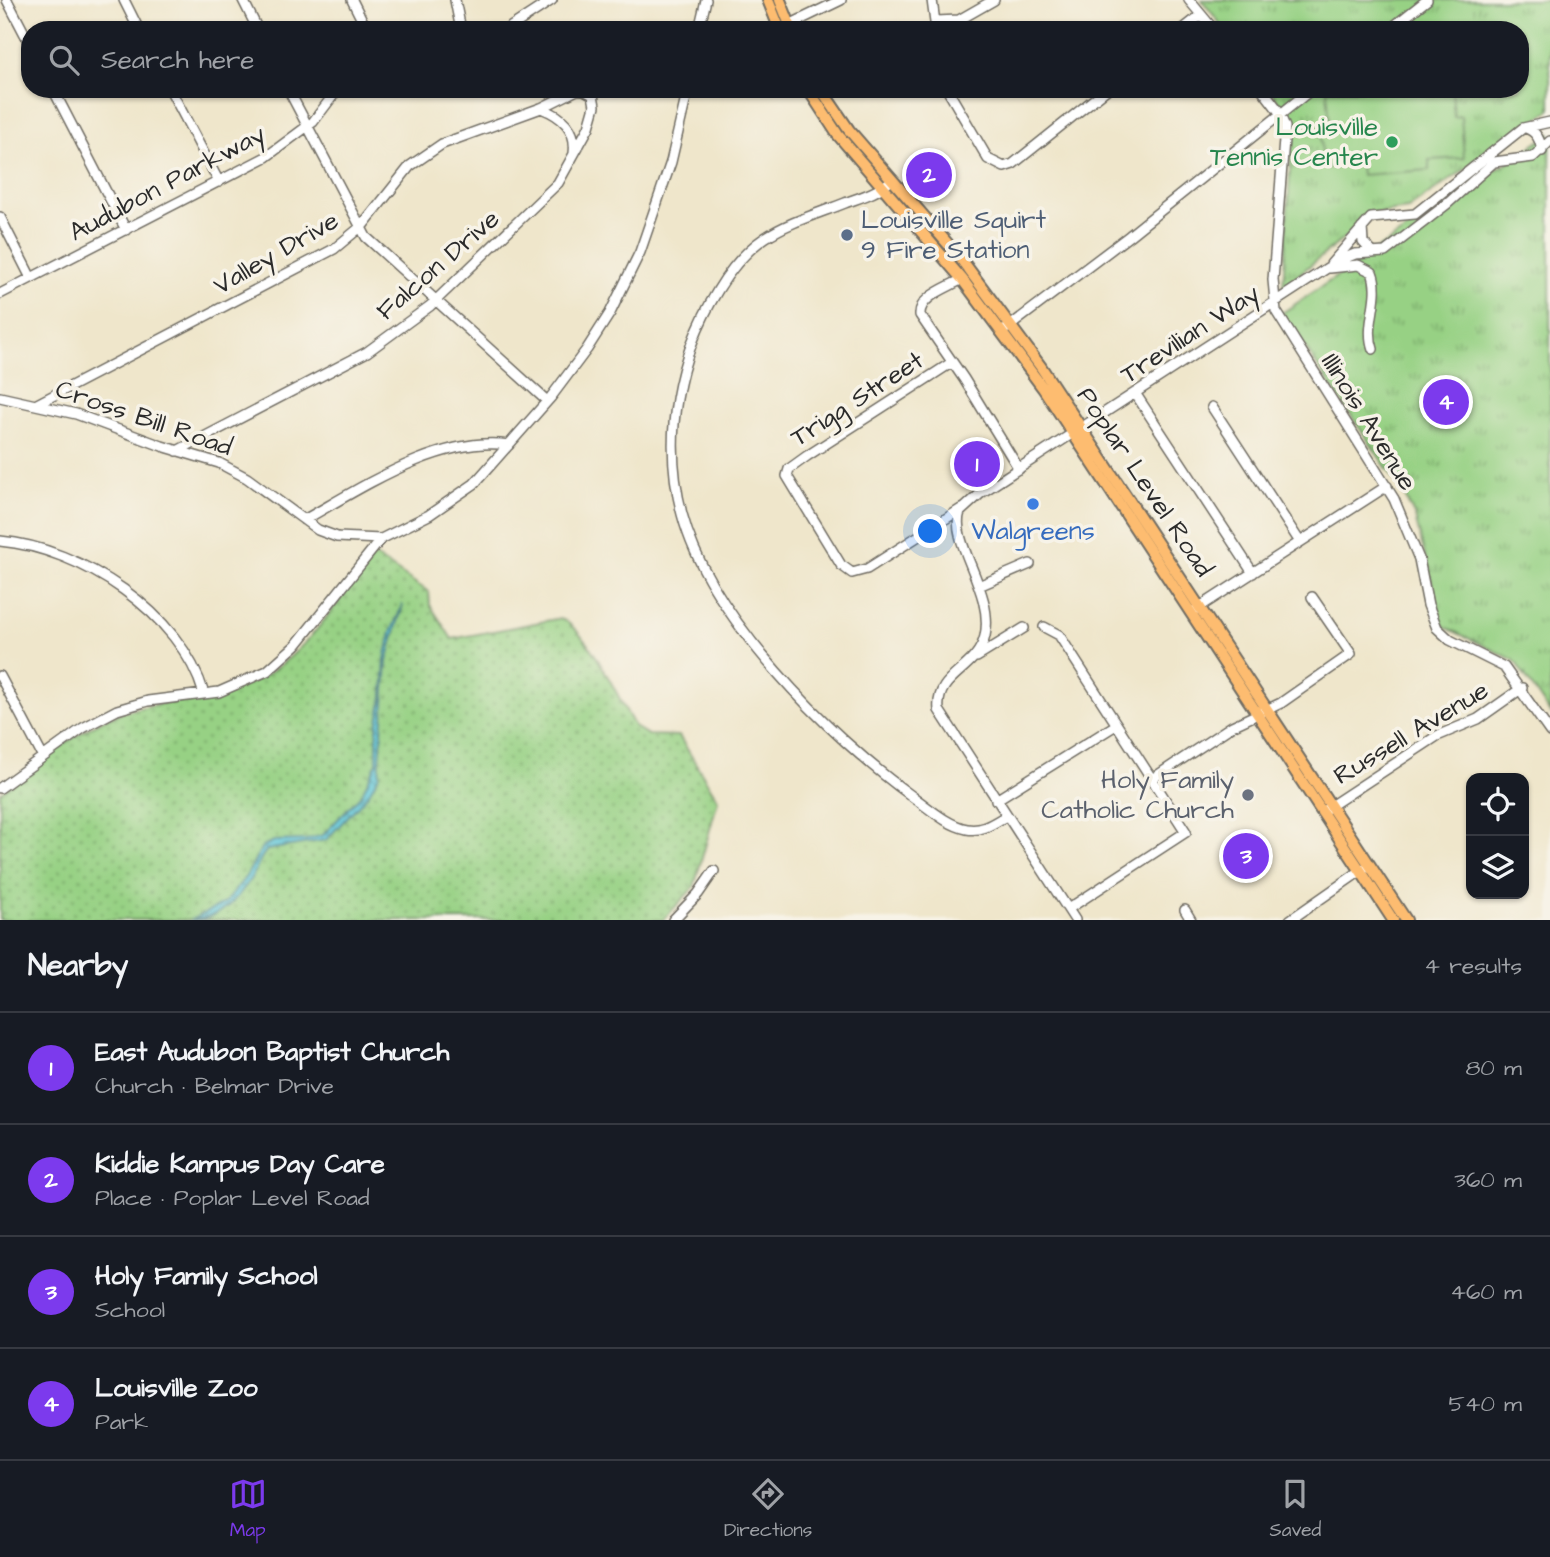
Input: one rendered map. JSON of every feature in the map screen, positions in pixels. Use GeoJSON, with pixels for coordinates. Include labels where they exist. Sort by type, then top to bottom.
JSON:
{"type":"FeatureCollection","features":[{"type":"Feature","properties":{"kind":"main road"},"geometry":{"type":"LineString","coordinates":[[768,0],[781,21]]}},
{"type":"Feature","properties":{"kind":"main road"},"geometry":{"type":"LineString","coordinates":[[780,0],[784,21]]}},
{"type":"Feature","properties":{"kind":"main road","name":"Poplar Level Road"},"geometry":{"type":"LineString","coordinates":[[814,98],[838,135],[961,259],[1078,431],[1327,809],[1365,868],[1393,920]]}},
{"type":"Feature","properties":{"kind":"main road","name":"Poplar Level Road"},"geometry":{"type":"LineString","coordinates":[[827,98],[887,184],[962,279],[1007,328]]}},
{"type":"Feature","properties":{"kind":"main road","name":"Poplar Level Road"},"geometry":{"type":"LineString","coordinates":[[1365,868],[1406,920]]}},
{"type":"Feature","properties":{"kind":"street"},"geometry":{"type":"LineString","coordinates":[[7,0],[21,27]]}},
{"type":"Feature","properties":{"kind":"street"},"geometry":{"type":"LineString","coordinates":[[124,0],[134,21]]}},
{"type":"Feature","properties":{"kind":"street"},"geometry":{"type":"LineString","coordinates":[[243,0],[254,21]]}},
{"type":"Feature","properties":{"kind":"street"},"geometry":{"type":"LineString","coordinates":[[352,0],[362,21]]}},
{"type":"Feature","properties":{"kind":"street"},"geometry":{"type":"LineString","coordinates":[[455,0],[459,21]]}},
{"type":"Feature","properties":{"kind":"street"},"geometry":{"type":"LineString","coordinates":[[518,21],[552,0]]}},
{"type":"Feature","properties":{"kind":"street"},"geometry":{"type":"LineString","coordinates":[[701,21],[706,0]]}},
{"type":"Feature","properties":{"kind":"street"},"geometry":{"type":"LineString","coordinates":[[801,21],[841,0]]}},
{"type":"Feature","properties":{"kind":"street"},"geometry":{"type":"LineString","coordinates":[[933,0],[935,21]]}},
{"type":"Feature","properties":{"kind":"street"},"geometry":{"type":"LineString","coordinates":[[955,21],[994,0]]}},
{"type":"Feature","properties":{"kind":"street"},"geometry":{"type":"LineString","coordinates":[[1189,0],[1206,21]]}},
{"type":"Feature","properties":{"kind":"street"},"geometry":{"type":"LineString","coordinates":[[1400,21],[1427,0]]}},
{"type":"Feature","properties":{"kind":"street"},"geometry":{"type":"LineString","coordinates":[[1193,21],[1201,15]]}},
{"type":"Feature","properties":{"kind":"street"},"geometry":{"type":"LineString","coordinates":[[57,98],[126,230]]}},
{"type":"Feature","properties":{"kind":"street"},"geometry":{"type":"LineString","coordinates":[[175,98],[219,182]]}},
{"type":"Feature","properties":{"kind":"street"},"geometry":{"type":"LineString","coordinates":[[293,98],[360,228],[372,244],[547,401]]}},
{"type":"Feature","properties":{"kind":"street","name":"Audubon Parkway"},"geometry":{"type":"LineString","coordinates":[[0,294],[266,157],[308,126],[331,98]]}},
{"type":"Feature","properties":{"kind":"street","name":"Valley Drive"},"geometry":{"type":"LineString","coordinates":[[37,404],[293,272],[334,248],[360,228],[396,181],[424,155],[456,137],[541,108],[561,98]]}},
{"type":"Feature","properties":{"kind":"street","name":"Falcon Drive"},"geometry":{"type":"LineString","coordinates":[[177,451],[367,352],[435,301],[558,183],[573,159],[594,110],[593,98]]}},
{"type":"Feature","properties":{"kind":"street"},"geometry":{"type":"LineString","coordinates":[[0,788],[83,728],[131,705],[204,694],[242,684],[278,663],[381,538],[450,503],[474,484],[547,401],[610,313],[634,266],[671,163],[686,98]]}},
{"type":"Feature","properties":{"kind":"street"},"geometry":{"type":"LineString","coordinates":[[952,98],[988,159],[1004,167],[1013,164],[1096,98]]}},
{"type":"Feature","properties":{"kind":"street"},"geometry":{"type":"LineString","coordinates":[[1268,98],[1280,114],[1285,143],[1274,305]]}},
{"type":"Feature","properties":{"kind":"street"},"geometry":{"type":"LineString","coordinates":[[1007,328],[1119,245],[1300,98]]}},
{"type":"Feature","properties":{"kind":"street"},"geometry":{"type":"LineString","coordinates":[[541,108],[556,114],[571,130],[575,144],[573,159]]}},
{"type":"Feature","properties":{"kind":"street"},"geometry":{"type":"LineString","coordinates":[[1373,253],[1363,242],[1362,228],[1365,222],[1378,215],[1402,218],[1415,214],[1523,128],[1550,122]]}},
{"type":"Feature","properties":{"kind":"street"},"geometry":{"type":"LineString","coordinates":[[1523,128],[1533,131],[1542,151],[1550,141]]}},
{"type":"Feature","properties":{"kind":"street","name":"Trevilian Way"},"geometry":{"type":"LineString","coordinates":[[849,572],[856,574],[867,569],[1346,257],[1385,252],[1392,248],[1494,162],[1527,159],[1542,151]]}},
{"type":"Feature","properties":{"kind":"street"},"geometry":{"type":"LineString","coordinates":[[887,184],[784,225],[754,246],[725,280],[699,327],[682,372],[673,433],[676,487],[691,541],[711,579],[767,658],[833,731],[901,788],[960,827],[980,829],[1006,816]]}},
{"type":"Feature","properties":{"kind":"street"},"geometry":{"type":"LineString","coordinates":[[0,217],[31,278]]}},
{"type":"Feature","properties":{"kind":"street","name":"Trevilian Way"},"geometry":{"type":"LineString","coordinates":[[1329,269],[1362,228]]}},
{"type":"Feature","properties":{"kind":"street"},"geometry":{"type":"LineString","coordinates":[[1329,269],[1358,265],[1372,272],[1377,284],[1371,318],[1373,349]]}},
{"type":"Feature","properties":{"kind":"street"},"geometry":{"type":"LineString","coordinates":[[962,279],[925,301],[919,312],[1019,469]]}},
{"type":"Feature","properties":{"kind":"street","name":"Illinois Avenue"},"geometry":{"type":"LineString","coordinates":[[1274,305],[1280,319],[1387,485],[1415,546],[1428,606],[1437,628],[1450,640],[1499,662],[1522,688],[1550,732]]}},
{"type":"Feature","properties":{"kind":"street","name":"Trigg Street"},"geometry":{"type":"LineString","coordinates":[[849,572],[795,493],[787,472],[807,456],[951,363]]}},
{"type":"Feature","properties":{"kind":"street"},"geometry":{"type":"LineString","coordinates":[[1135,393],[1253,573]]}},
{"type":"Feature","properties":{"kind":"street","name":"Cross Bill Road"},"geometry":{"type":"LineString","coordinates":[[0,397],[76,414],[232,468],[328,534],[381,538]]}},
{"type":"Feature","properties":{"kind":"street"},"geometry":{"type":"LineString","coordinates":[[1212,407],[1300,542]]}},
{"type":"Feature","properties":{"kind":"street"},"geometry":{"type":"LineString","coordinates":[[304,520],[437,452],[464,445],[509,445]]}},
{"type":"Feature","properties":{"kind":"street"},"geometry":{"type":"LineString","coordinates":[[1196,610],[1387,485]]}},
{"type":"Feature","properties":{"kind":"street"},"geometry":{"type":"LineString","coordinates":[[963,508],[958,516],[959,526],[981,585],[987,621],[977,657]]}},
{"type":"Feature","properties":{"kind":"street"},"geometry":{"type":"LineString","coordinates":[[0,541],[33,548],[80,565],[131,594],[159,621],[176,644],[197,676],[204,694]]}},
{"type":"Feature","properties":{"kind":"street"},"geometry":{"type":"LineString","coordinates":[[981,585],[1030,564]]}},
{"type":"Feature","properties":{"kind":"street"},"geometry":{"type":"LineString","coordinates":[[1152,779],[1351,653],[1312,597]]}},
{"type":"Feature","properties":{"kind":"street"},"geometry":{"type":"LineString","coordinates":[[1044,627],[1059,635],[1186,832],[1068,909]]}},
{"type":"Feature","properties":{"kind":"street"},"geometry":{"type":"LineString","coordinates":[[1024,628],[977,657],[944,686],[939,706],[944,720],[1075,920]]}},
{"type":"Feature","properties":{"kind":"street"},"geometry":{"type":"LineString","coordinates":[[0,676],[43,757]]}},
{"type":"Feature","properties":{"kind":"street","name":"Russell Avenue"},"geometry":{"type":"LineString","coordinates":[[1327,809],[1437,736],[1478,719],[1522,688]]}},
{"type":"Feature","properties":{"kind":"street"},"geometry":{"type":"LineString","coordinates":[[996,800],[1116,725]]}},
{"type":"Feature","properties":{"kind":"street"},"geometry":{"type":"LineString","coordinates":[[1290,920],[1365,868]]}},
{"type":"Feature","properties":{"kind":"street"},"geometry":{"type":"LineString","coordinates":[[673,920],[698,894],[714,872]]}},
{"type":"Feature","properties":{"kind":"street"},"geometry":{"type":"LineString","coordinates":[[1185,910],[1191,920]]}},
{"type":"Feature","properties":{"kind":"green space"},"geometry":{"type":"Polygon","coordinates":[[[1202,0],[1550,0],[1550,110],[1408,209],[1365,215],[1352,232],[1283,287],[1293,122],[1276,98],[1529,98],[1529,21],[1218,21],[1202,0]]]}},
{"type":"Feature","properties":{"kind":"green space","name":"Louisville Tennis Center"},"geometry":{"type":"Polygon","coordinates":[[[1328,98],[1453,98],[1454,117],[1461,116],[1464,158],[1429,160],[1429,170],[1361,175],[1360,165],[1323,167],[1320,125],[1330,124],[1328,98]]]}},
{"type":"Feature","properties":{"kind":"green space"},"geometry":{"type":"Polygon","coordinates":[[[1550,134],[1550,713],[1514,660],[1443,626],[1415,517],[1402,491],[1282,313],[1550,134]]]}},
{"type":"Feature","properties":{"kind":"green space"},"geometry":{"type":"Polygon","coordinates":[[[373,555],[429,592],[430,605],[452,639],[561,618],[583,638],[593,652],[635,727],[648,735],[679,736],[718,800],[694,887],[663,920],[0,920],[0,793],[79,734],[114,716],[149,706],[221,694],[255,681],[272,671],[301,647],[373,555]]]}},
{"type":"Feature","properties":{"kind":"water"},"geometry":{"type":"Polygon","coordinates":[[[403,604],[387,661],[379,776],[367,796],[326,840],[267,850],[248,884],[228,906],[211,916],[191,920],[225,903],[247,875],[262,847],[274,841],[306,840],[323,835],[361,795],[377,763],[377,726],[383,696],[385,659],[391,632],[403,604]]]}},
{"type":"Feature","properties":{"kind":"place","name":"Louisville Tennis Center"},"geometry":{"type":"Point","coordinates":[1392,142]}},
{"type":"Feature","properties":{"kind":"place","name":"Kiddie Kampus Day Care"},"geometry":{"type":"Point","coordinates":[929,175]}},
{"type":"Feature","properties":{"kind":"place","name":"Louisville Squirt 9 Fire Station"},"geometry":{"type":"Point","coordinates":[847,235]}},
{"type":"Feature","properties":{"kind":"place","name":"Louisville Zoo"},"geometry":{"type":"Point","coordinates":[1446,402]}},
{"type":"Feature","properties":{"kind":"place","name":"East Audubon Baptist Church"},"geometry":{"type":"Point","coordinates":[977,464]}},
{"type":"Feature","properties":{"kind":"place","name":"Walgreens"},"geometry":{"type":"Point","coordinates":[1033,504]}},
{"type":"Feature","properties":{"kind":"place","name":"Holy Family Catholic Church"},"geometry":{"type":"Point","coordinates":[1248,795]}},
{"type":"Feature","properties":{"kind":"place","name":"Holy Family School"},"geometry":{"type":"Point","coordinates":[1246,856]}}]}
